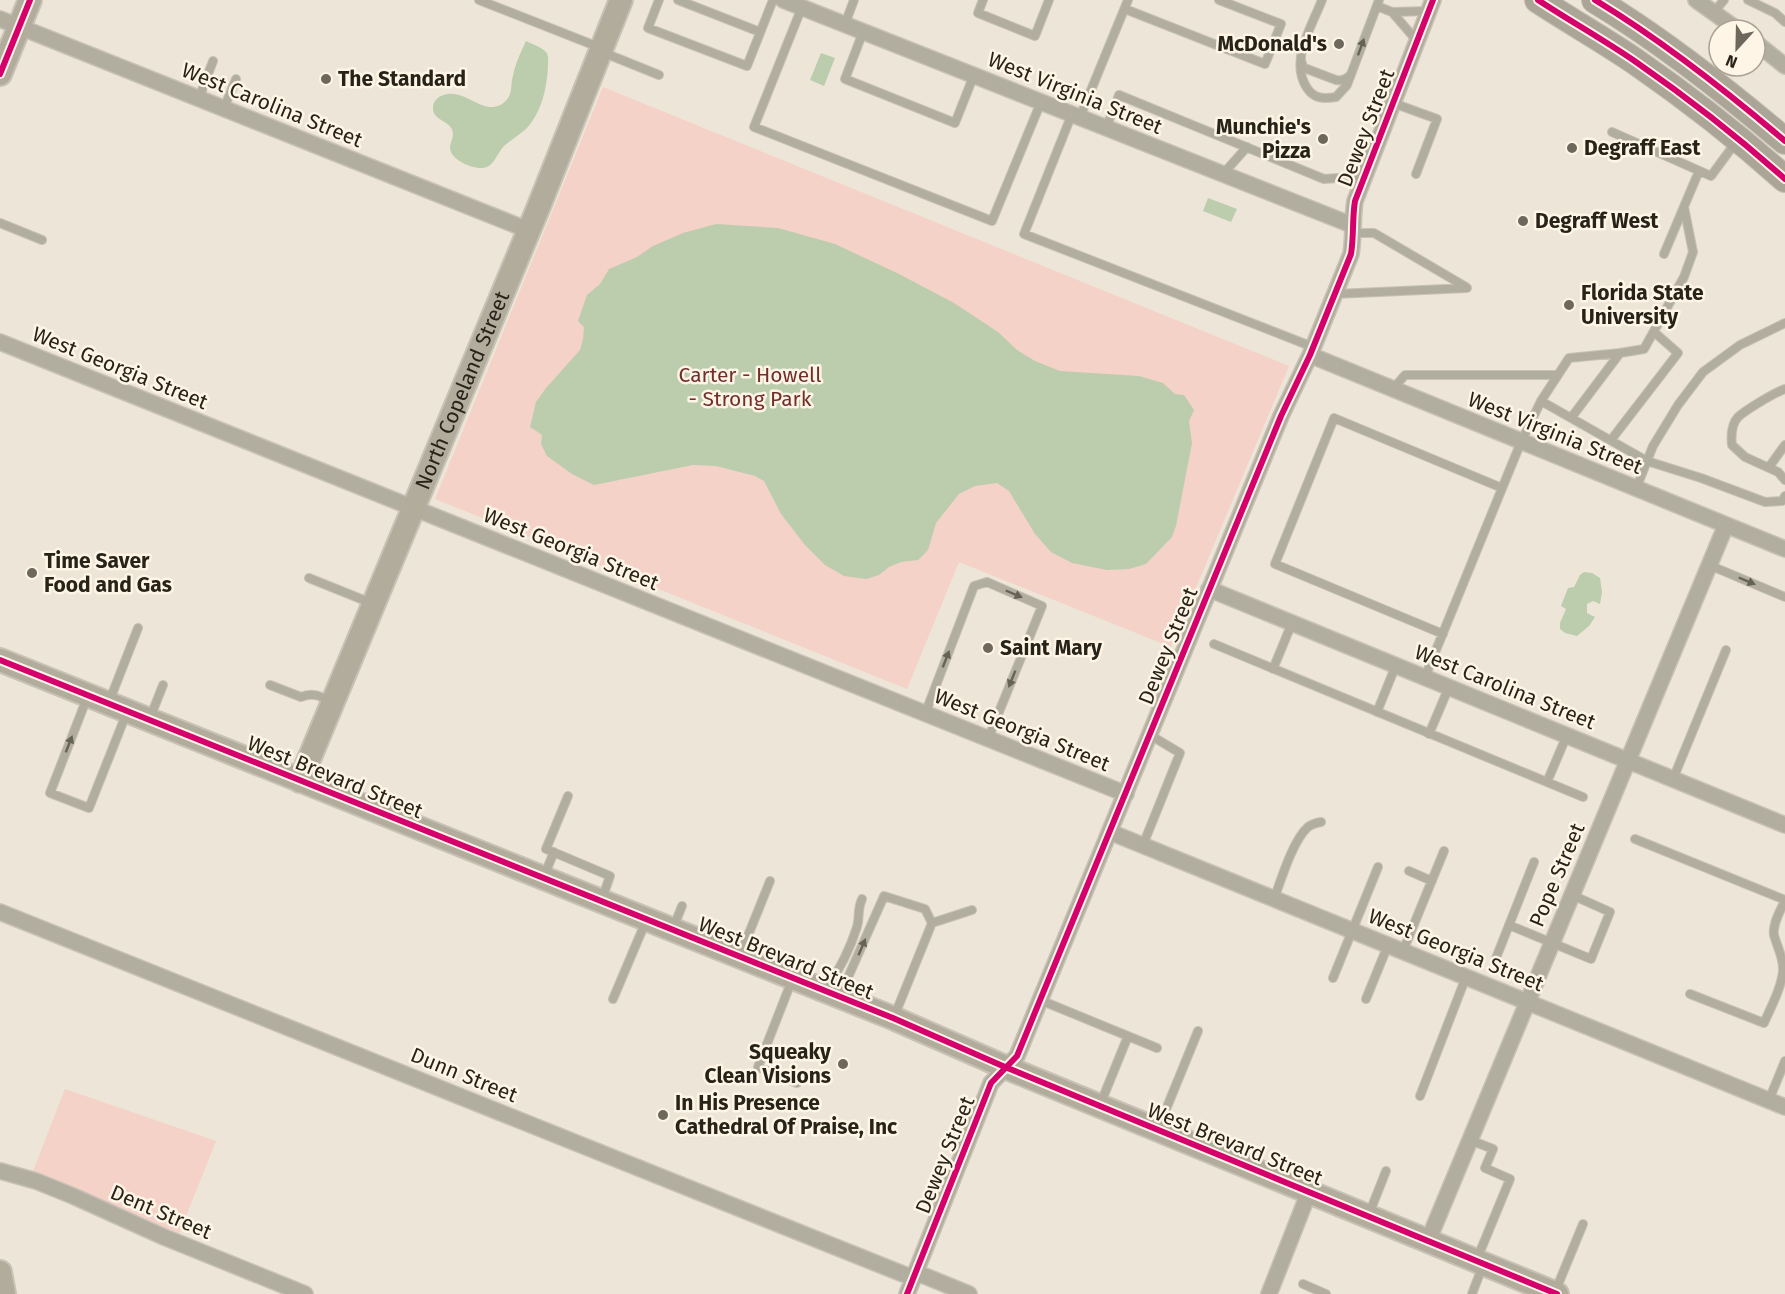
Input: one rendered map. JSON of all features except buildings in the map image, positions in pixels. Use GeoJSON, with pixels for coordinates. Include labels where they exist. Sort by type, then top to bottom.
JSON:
{"type":"FeatureCollection","features":[{"type":"Feature","properties":{"kind":"main road"},"geometry":{"type":"LineString","coordinates":[[1538,0],[1634,61],[1700,109],[1785,179]]}},
{"type":"Feature","properties":{"kind":"main road"},"geometry":{"type":"LineString","coordinates":[[1595,0],[1646,32],[1697,69],[1785,141]]}},
{"type":"Feature","properties":{"kind":"street"},"geometry":{"type":"LineString","coordinates":[[0,74],[10,22],[30,0]]}},
{"type":"Feature","properties":{"kind":"street","name":"North Copeland Street"},"geometry":{"type":"LineString","coordinates":[[300,781],[621,0]]}},
{"type":"Feature","properties":{"kind":"street","name":"West Virginia Street"},"geometry":{"type":"LineString","coordinates":[[783,0],[1223,174],[1353,229]]}},
{"type":"Feature","properties":{"kind":"street"},"geometry":{"type":"LineString","coordinates":[[1696,0],[1722,18]]}},
{"type":"Feature","properties":{"kind":"street","name":"Dewey Street"},"geometry":{"type":"LineString","coordinates":[[907,1294],[991,1083],[1017,1056],[1281,416],[1312,351],[1351,254],[1355,201],[1431,6]]}},
{"type":"Feature","properties":{"kind":"street","name":"West Carolina Street"},"geometry":{"type":"LineString","coordinates":[[10,22],[528,230]]}},
{"type":"Feature","properties":{"kind":"street"},"geometry":{"type":"LineString","coordinates":[[1767,52],[1785,66]]}},
{"type":"Feature","properties":{"kind":"street","name":"West Georgia Street"},"geometry":{"type":"LineString","coordinates":[[0,342],[1126,794]]}},
{"type":"Feature","properties":{"kind":"street","name":"West Virginia Street"},"geometry":{"type":"LineString","coordinates":[[1312,351],[1393,389],[1785,549]]}},
{"type":"Feature","properties":{"kind":"street","name":"Pope Street"},"geometry":{"type":"LineString","coordinates":[[1428,1241],[1726,525]]}},
{"type":"Feature","properties":{"kind":"street","name":"West Carolina Street"},"geometry":{"type":"LineString","coordinates":[[1209,589],[1785,825]]}},
{"type":"Feature","properties":{"kind":"street","name":"West Brevard Street"},"geometry":{"type":"LineString","coordinates":[[0,660],[893,1018],[1005,1067],[1556,1294]]}},
{"type":"Feature","properties":{"kind":"street","name":"West Georgia Street"},"geometry":{"type":"LineString","coordinates":[[1110,832],[1785,1107]]}},
{"type":"Feature","properties":{"kind":"street","name":"Dunn Street"},"geometry":{"type":"LineString","coordinates":[[0,912],[914,1275],[969,1294]]}},
{"type":"Feature","properties":{"kind":"street","name":"Dent Street"},"geometry":{"type":"LineString","coordinates":[[0,1171],[64,1192],[164,1237],[305,1294]]}},
{"type":"Feature","properties":{"kind":"street"},"geometry":{"type":"LineString","coordinates":[[1269,1294],[1309,1192]]}},
{"type":"Feature","properties":{"kind":"street"},"geometry":{"type":"LineString","coordinates":[[0,1272],[4,1294]]}},
{"type":"Feature","properties":{"kind":"lane"},"geometry":{"type":"LineString","coordinates":[[479,0],[658,75]]}},
{"type":"Feature","properties":{"kind":"lane"},"geometry":{"type":"LineString","coordinates":[[659,0],[648,28],[747,66],[773,0]]}},
{"type":"Feature","properties":{"kind":"lane"},"geometry":{"type":"LineString","coordinates":[[678,0],[697,3],[760,32]]}},
{"type":"Feature","properties":{"kind":"lane"},"geometry":{"type":"LineString","coordinates":[[845,24],[854,0]]}},
{"type":"Feature","properties":{"kind":"lane"},"geometry":{"type":"LineString","coordinates":[[983,0],[978,13],[1035,36],[1049,0]]}},
{"type":"Feature","properties":{"kind":"lane"},"geometry":{"type":"LineString","coordinates":[[1128,0],[1024,234],[1312,351]]}},
{"type":"Feature","properties":{"kind":"lane"},"geometry":{"type":"LineString","coordinates":[[1125,9],[1265,64],[1281,24],[1219,0]]}},
{"type":"Feature","properties":{"kind":"lane"},"geometry":{"type":"LineString","coordinates":[[1322,0],[1301,52],[1299,64],[1300,75],[1309,91],[1319,98],[1336,98],[1343,91],[1378,3],[1392,12],[1417,41]]}},
{"type":"Feature","properties":{"kind":"lane"},"geometry":{"type":"LineString","coordinates":[[1714,12],[1724,0]]}},
{"type":"Feature","properties":{"kind":"lane"},"geometry":{"type":"LineString","coordinates":[[1748,0],[1774,13],[1785,22]]}},
{"type":"Feature","properties":{"kind":"lane"},"geometry":{"type":"LineString","coordinates":[[1392,12],[1431,6]]}},
{"type":"Feature","properties":{"kind":"lane"},"geometry":{"type":"LineString","coordinates":[[802,7],[754,127],[992,222],[1041,102]]}},
{"type":"Feature","properties":{"kind":"lane"},"geometry":{"type":"LineString","coordinates":[[863,32],[845,79],[955,123],[974,75]]}},
{"type":"Feature","properties":{"kind":"lane"},"geometry":{"type":"LineString","coordinates":[[1301,52],[1301,63],[1307,69],[1340,80],[1352,73]]}},
{"type":"Feature","properties":{"kind":"lane"},"geometry":{"type":"LineString","coordinates":[[199,98],[213,61]]}},
{"type":"Feature","properties":{"kind":"lane"},"geometry":{"type":"LineString","coordinates":[[224,108],[236,79]]}},
{"type":"Feature","properties":{"kind":"lane"},"geometry":{"type":"LineString","coordinates":[[1106,128],[1119,95],[1324,179],[1365,176]]}},
{"type":"Feature","properties":{"kind":"lane"},"geometry":{"type":"LineString","coordinates":[[1393,103],[1437,119],[1416,174]]}},
{"type":"Feature","properties":{"kind":"lane"},"geometry":{"type":"LineString","coordinates":[[1612,132],[1711,176],[1738,139]]}},
{"type":"Feature","properties":{"kind":"lane"},"geometry":{"type":"LineString","coordinates":[[1223,174],[1247,147]]}},
{"type":"Feature","properties":{"kind":"lane"},"geometry":{"type":"LineString","coordinates":[[1664,254],[1699,171]]}},
{"type":"Feature","properties":{"kind":"lane"},"geometry":{"type":"LineString","coordinates":[[1425,677],[1521,442],[1541,401],[1569,358],[1644,349],[1654,332],[1684,277],[1693,252],[1684,207]]}},
{"type":"Feature","properties":{"kind":"lane"},"geometry":{"type":"LineString","coordinates":[[0,223],[42,240]]}},
{"type":"Feature","properties":{"kind":"lane"},"geometry":{"type":"LineString","coordinates":[[1335,294],[1467,288],[1374,233],[1353,229]]}},
{"type":"Feature","properties":{"kind":"lane"},"geometry":{"type":"LineString","coordinates":[[1636,489],[1653,446],[1678,405],[1703,372],[1740,345],[1785,323]]}},
{"type":"Feature","properties":{"kind":"lane"},"geometry":{"type":"LineString","coordinates":[[1611,440],[1678,353],[1654,332]]}},
{"type":"Feature","properties":{"kind":"lane"},"geometry":{"type":"LineString","coordinates":[[1571,418],[1620,353]]}},
{"type":"Feature","properties":{"kind":"lane"},"geometry":{"type":"LineString","coordinates":[[1393,389],[1406,375],[1558,375]]}},
{"type":"Feature","properties":{"kind":"lane"},"geometry":{"type":"LineString","coordinates":[[1785,389],[1776,392],[1737,418],[1730,434],[1732,445],[1746,457],[1778,472],[1785,480]]}},
{"type":"Feature","properties":{"kind":"lane"},"geometry":{"type":"LineString","coordinates":[[1541,401],[1647,461],[1765,502],[1782,501],[1785,496]]}},
{"type":"Feature","properties":{"kind":"lane"},"geometry":{"type":"LineString","coordinates":[[1443,634],[1275,564],[1334,418],[1502,488]]}},
{"type":"Feature","properties":{"kind":"lane"},"geometry":{"type":"LineString","coordinates":[[1769,467],[1785,445]]}},
{"type":"Feature","properties":{"kind":"lane"},"geometry":{"type":"LineString","coordinates":[[1709,565],[1785,597]]}},
{"type":"Feature","properties":{"kind":"lane"},"geometry":{"type":"LineString","coordinates":[[309,578],[373,604]]}},
{"type":"Feature","properties":{"kind":"lane"},"geometry":{"type":"LineString","coordinates":[[925,714],[974,586],[987,582],[1042,606],[988,739]]}},
{"type":"Feature","properties":{"kind":"lane"},"geometry":{"type":"LineString","coordinates":[[1273,669],[1292,623]]}},
{"type":"Feature","properties":{"kind":"lane"},"geometry":{"type":"LineString","coordinates":[[108,703],[89,808],[50,793],[108,703],[138,628]]}},
{"type":"Feature","properties":{"kind":"lane"},"geometry":{"type":"LineString","coordinates":[[1214,644],[1583,797]]}},
{"type":"Feature","properties":{"kind":"lane"},"geometry":{"type":"LineString","coordinates":[[1673,779],[1726,650]]}},
{"type":"Feature","properties":{"kind":"lane"},"geometry":{"type":"LineString","coordinates":[[1377,712],[1396,665]]}},
{"type":"Feature","properties":{"kind":"lane"},"geometry":{"type":"LineString","coordinates":[[149,720],[163,685]]}},
{"type":"Feature","properties":{"kind":"lane"},"geometry":{"type":"LineString","coordinates":[[270,686],[301,697],[309,694],[332,702]]}},
{"type":"Feature","properties":{"kind":"lane"},"geometry":{"type":"LineString","coordinates":[[1429,734],[1449,687]]}},
{"type":"Feature","properties":{"kind":"lane"},"geometry":{"type":"LineString","coordinates":[[1143,845],[1180,753],[1150,735]]}},
{"type":"Feature","properties":{"kind":"lane"},"geometry":{"type":"LineString","coordinates":[[1547,782],[1567,735]]}},
{"type":"Feature","properties":{"kind":"lane"},"geometry":{"type":"LineString","coordinates":[[568,796],[546,849],[610,876],[601,902]]}},
{"type":"Feature","properties":{"kind":"lane"},"geometry":{"type":"LineString","coordinates":[[1274,899],[1305,829],[1321,822]]}},
{"type":"Feature","properties":{"kind":"lane"},"geometry":{"type":"LineString","coordinates":[[1635,839],[1785,900],[1773,927],[1783,969],[1780,984],[1764,1023],[1690,994]]}},
{"type":"Feature","properties":{"kind":"lane"},"geometry":{"type":"LineString","coordinates":[[1403,951],[1444,851]]}},
{"type":"Feature","properties":{"kind":"lane"},"geometry":{"type":"LineString","coordinates":[[543,878],[554,852]]}},
{"type":"Feature","properties":{"kind":"lane"},"geometry":{"type":"LineString","coordinates":[[1496,958],[1534,862]]}},
{"type":"Feature","properties":{"kind":"lane"},"geometry":{"type":"LineString","coordinates":[[1333,978],[1378,867]]}},
{"type":"Feature","properties":{"kind":"lane"},"geometry":{"type":"LineString","coordinates":[[1409,871],[1432,881]]}},
{"type":"Feature","properties":{"kind":"lane"},"geometry":{"type":"LineString","coordinates":[[740,957],[770,881]]}},
{"type":"Feature","properties":{"kind":"lane"},"geometry":{"type":"LineString","coordinates":[[1509,925],[1591,959],[1610,912],[1572,895]]}},
{"type":"Feature","properties":{"kind":"lane"},"geometry":{"type":"LineString","coordinates":[[832,995],[884,896],[925,909],[932,922]]}},
{"type":"Feature","properties":{"kind":"lane"},"geometry":{"type":"LineString","coordinates":[[832,995],[858,924],[858,909],[862,899]]}},
{"type":"Feature","properties":{"kind":"lane"},"geometry":{"type":"LineString","coordinates":[[672,930],[682,906]]}},
{"type":"Feature","properties":{"kind":"lane"},"geometry":{"type":"LineString","coordinates":[[932,922],[972,910]]}},
{"type":"Feature","properties":{"kind":"lane"},"geometry":{"type":"LineString","coordinates":[[613,999],[646,920]]}},
{"type":"Feature","properties":{"kind":"lane"},"geometry":{"type":"LineString","coordinates":[[893,1018],[932,922]]}},
{"type":"Feature","properties":{"kind":"lane"},"geometry":{"type":"LineString","coordinates":[[1366,999],[1388,945]]}},
{"type":"Feature","properties":{"kind":"lane"},"geometry":{"type":"LineString","coordinates":[[1420,1096],[1466,977]]}},
{"type":"Feature","properties":{"kind":"lane"},"geometry":{"type":"LineString","coordinates":[[793,979],[758,1067],[797,1083]]}},
{"type":"Feature","properties":{"kind":"lane"},"geometry":{"type":"LineString","coordinates":[[1040,1000],[1157,1048]]}},
{"type":"Feature","properties":{"kind":"lane"},"geometry":{"type":"LineString","coordinates":[[1157,1130],[1198,1031]]}},
{"type":"Feature","properties":{"kind":"lane"},"geometry":{"type":"LineString","coordinates":[[1100,1106],[1128,1036]]}},
{"type":"Feature","properties":{"kind":"lane"},"geometry":{"type":"LineString","coordinates":[[1769,1100],[1785,1061]]}},
{"type":"Feature","properties":{"kind":"lane"},"geometry":{"type":"LineString","coordinates":[[1470,1140],[1493,1149],[1485,1168],[1510,1179],[1480,1263],[1472,1294]]}},
{"type":"Feature","properties":{"kind":"lane"},"geometry":{"type":"LineString","coordinates":[[1368,1217],[1386,1171]]}},
{"type":"Feature","properties":{"kind":"lane"},"geometry":{"type":"LineString","coordinates":[[1556,1294],[1583,1224]]}},
{"type":"Feature","properties":{"kind":"lane"},"geometry":{"type":"LineString","coordinates":[[1303,1284],[1326,1294]]}},
{"type":"Feature","properties":{"kind":"green space","name":"Carter - Howell - Strong Park"},"geometry":{"type":"Polygon","coordinates":[[[603,87],[1289,366],[1171,647],[959,562],[907,689],[435,499],[603,87]]]}},
{"type":"Feature","properties":{"kind":"green space"},"geometry":{"type":"Polygon","coordinates":[[[65,1089],[216,1141],[179,1234],[33,1171],[65,1089]]]}},
{"type":"Feature","properties":{"kind":"shaded area"},"geometry":{"type":"Polygon","coordinates":[[[526,41],[544,50],[548,57],[545,91],[540,107],[526,129],[504,146],[492,163],[483,168],[472,167],[453,156],[450,148],[452,129],[436,116],[434,102],[441,96],[454,94],[489,107],[502,104],[510,94],[515,67],[526,41]]]}},
{"type":"Feature","properties":{"kind":"shaded area"},"geometry":{"type":"Polygon","coordinates":[[[821,53],[835,58],[824,86],[810,80],[821,53]]]}},
{"type":"Feature","properties":{"kind":"shaded area"},"geometry":{"type":"Polygon","coordinates":[[[1208,198],[1237,209],[1231,222],[1203,211],[1208,198]]]}},
{"type":"Feature","properties":{"kind":"shaded area"},"geometry":{"type":"Polygon","coordinates":[[[716,224],[778,228],[835,244],[954,303],[998,332],[1017,350],[1035,361],[1060,371],[1139,376],[1163,383],[1175,394],[1184,395],[1194,410],[1189,421],[1192,443],[1172,537],[1146,564],[1129,569],[1107,570],[1072,563],[1051,552],[1035,534],[1009,491],[997,483],[975,486],[959,494],[936,523],[928,550],[918,560],[901,562],[889,567],[879,575],[866,579],[844,576],[825,565],[805,545],[781,514],[764,481],[755,476],[716,466],[693,465],[594,485],[572,474],[547,456],[541,444],[542,435],[530,427],[536,402],[580,350],[584,327],[578,321],[587,295],[600,284],[609,269],[683,233],[716,224]]]}},
{"type":"Feature","properties":{"kind":"shaded area"},"geometry":{"type":"Polygon","coordinates":[[[1584,572],[1592,573],[1600,578],[1602,592],[1600,604],[1593,601],[1587,604],[1587,613],[1595,617],[1589,626],[1577,636],[1560,629],[1566,609],[1561,606],[1568,588],[1574,587],[1584,572]]]}},
{"type":"Feature","properties":{"kind":"cycle path"},"geometry":{"type":"LineString","coordinates":[[0,74],[30,0]]}},
{"type":"Feature","properties":{"kind":"cycle path"},"geometry":{"type":"LineString","coordinates":[[907,1294],[991,1083],[1017,1056],[1281,416],[1310,355],[1351,254],[1355,201],[1433,0]]}},
{"type":"Feature","properties":{"kind":"cycle path"},"geometry":{"type":"LineString","coordinates":[[1538,0],[1612,46],[1694,104],[1785,179]]}},
{"type":"Feature","properties":{"kind":"cycle path"},"geometry":{"type":"LineString","coordinates":[[1595,0],[1645,32],[1693,67],[1785,141]]}},
{"type":"Feature","properties":{"kind":"cycle path"},"geometry":{"type":"LineString","coordinates":[[0,660],[893,1018],[1005,1067],[1557,1294]]}},
{"type":"Feature","properties":{"kind":"place","name":"McDonald's"},"geometry":{"type":"Point","coordinates":[1339,44]}},
{"type":"Feature","properties":{"kind":"place","name":"The Standard"},"geometry":{"type":"Point","coordinates":[326,79]}},
{"type":"Feature","properties":{"kind":"place","name":"Munchie's Pizza"},"geometry":{"type":"Point","coordinates":[1323,139]}},
{"type":"Feature","properties":{"kind":"place","name":"Degraff East"},"geometry":{"type":"Point","coordinates":[1572,148]}},
{"type":"Feature","properties":{"kind":"place","name":"Degraff West"},"geometry":{"type":"Point","coordinates":[1523,221]}},
{"type":"Feature","properties":{"kind":"place","name":"Florida State University"},"geometry":{"type":"Point","coordinates":[1569,305]}},
{"type":"Feature","properties":{"kind":"place","name":"Time Saver Food and Gas"},"geometry":{"type":"Point","coordinates":[32,573]}},
{"type":"Feature","properties":{"kind":"place","name":"Saint Mary"},"geometry":{"type":"Point","coordinates":[988,648]}},
{"type":"Feature","properties":{"kind":"place","name":"Squeaky Clean Visions"},"geometry":{"type":"Point","coordinates":[843,1064]}},
{"type":"Feature","properties":{"kind":"place","name":"In His Presence Cathedral Of Praise, Inc"},"geometry":{"type":"Point","coordinates":[663,1115]}}]}
